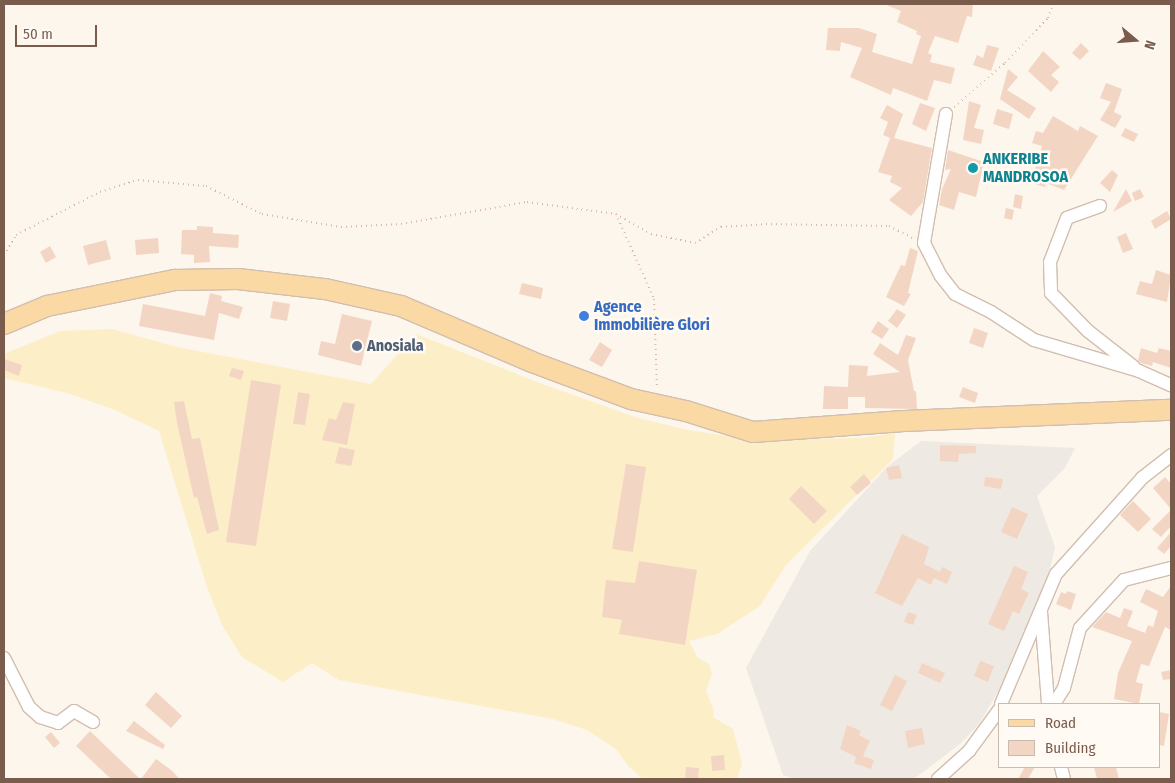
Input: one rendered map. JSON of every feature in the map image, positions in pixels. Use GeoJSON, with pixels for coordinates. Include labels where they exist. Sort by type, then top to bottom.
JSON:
{"type":"FeatureCollection","features":[{"type":"Feature","properties":{"kind":"main road"},"geometry":{"type":"LineString","coordinates":[[4,324],[47,306],[175,280],[238,279],[326,289],[402,306],[532,362],[631,399],[686,411],[753,432],[904,421],[1171,410]]}},
{"type":"Feature","properties":{"kind":"street"},"geometry":{"type":"LineString","coordinates":[[946,114],[924,243],[940,276],[955,294],[991,312],[1034,340],[1139,371],[1171,385]]}},
{"type":"Feature","properties":{"kind":"street"},"geometry":{"type":"LineString","coordinates":[[1100,206],[1067,218],[1050,262],[1051,294],[1088,331],[1139,371]]}},
{"type":"Feature","properties":{"kind":"street"},"geometry":{"type":"LineString","coordinates":[[1002,703],[1056,574],[1073,558],[1100,522],[1142,478],[1171,455]]}},
{"type":"Feature","properties":{"kind":"street"},"geometry":{"type":"LineString","coordinates":[[1055,703],[1064,688],[1080,628],[1124,580],[1171,568]]}},
{"type":"Feature","properties":{"kind":"street"},"geometry":{"type":"LineString","coordinates":[[1041,610],[1048,703]]}},
{"type":"Feature","properties":{"kind":"street"},"geometry":{"type":"LineString","coordinates":[[4,658],[29,707],[40,717],[58,723],[74,711],[93,722]]}},
{"type":"Feature","properties":{"kind":"street"},"geometry":{"type":"LineString","coordinates":[[938,779],[969,751],[998,711]]}},
{"type":"Feature","properties":{"kind":"path"},"geometry":{"type":"LineString","coordinates":[[946,114],[1004,64],[1048,18],[1053,4]]}},
{"type":"Feature","properties":{"kind":"path"},"geometry":{"type":"LineString","coordinates":[[4,255],[16,235],[100,192],[138,180],[206,186],[262,214],[341,227],[400,224],[527,202],[616,214],[651,234],[695,243],[721,227],[766,224],[889,226],[924,243]]}},
{"type":"Feature","properties":{"kind":"path"},"geometry":{"type":"LineString","coordinates":[[616,214],[654,299],[656,388],[664,393]]}},
{"type":"Feature","properties":{"kind":"shaded area"},"geometry":{"type":"Polygon","coordinates":[[[921,441],[1075,448],[1065,468],[1037,496],[1055,547],[1047,582],[1002,685],[979,724],[960,744],[914,779],[796,779],[783,775],[746,668],[810,551],[887,467],[921,441]]]}},
{"type":"Feature","properties":{"kind":"sand"},"geometry":{"type":"Polygon","coordinates":[[[112,329],[177,347],[371,384],[416,334],[537,382],[638,418],[688,430],[754,440],[863,438],[895,433],[893,459],[786,565],[760,606],[717,634],[689,641],[698,658],[709,664],[712,674],[706,691],[714,710],[713,717],[733,729],[742,763],[737,779],[643,779],[629,767],[616,749],[587,730],[553,719],[339,680],[312,663],[283,682],[242,657],[222,625],[207,587],[159,431],[115,410],[67,393],[4,378],[4,354],[60,331],[112,329]]]}},
{"type":"Feature","properties":{"kind":"building"},"geometry":{"type":"Polygon","coordinates":[[[884,4],[973,4],[972,17],[967,16],[958,43],[935,36],[928,53],[932,55],[930,62],[955,68],[951,84],[934,80],[927,101],[893,88],[891,95],[850,77],[862,48],[841,42],[840,51],[826,50],[828,28],[859,28],[877,34],[872,52],[912,64],[921,36],[916,34],[917,31],[897,22],[901,11],[884,4]]]}},
{"type":"Feature","properties":{"kind":"building"},"geometry":{"type":"Polygon","coordinates":[[[1081,43],[1089,51],[1080,60],[1072,53],[1081,43]]]}},
{"type":"Feature","properties":{"kind":"building"},"geometry":{"type":"Polygon","coordinates":[[[987,45],[999,48],[991,71],[973,65],[977,55],[983,58],[987,45]]]}},
{"type":"Feature","properties":{"kind":"building"},"geometry":{"type":"Polygon","coordinates":[[[1043,51],[1060,67],[1051,75],[1059,82],[1051,92],[1028,71],[1043,51]]]}},
{"type":"Feature","properties":{"kind":"building"},"geometry":{"type":"Polygon","coordinates":[[[1008,69],[1018,77],[1007,90],[1036,108],[1029,119],[1000,99],[1008,69]]]}},
{"type":"Feature","properties":{"kind":"building"},"geometry":{"type":"Polygon","coordinates":[[[1106,83],[1122,89],[1114,112],[1122,116],[1115,128],[1100,120],[1111,102],[1100,98],[1106,83]]]}},
{"type":"Feature","properties":{"kind":"building"},"geometry":{"type":"Polygon","coordinates":[[[969,101],[981,105],[974,128],[984,130],[981,144],[963,140],[969,101]]]}},
{"type":"Feature","properties":{"kind":"building"},"geometry":{"type":"Polygon","coordinates":[[[920,103],[935,108],[926,131],[912,124],[920,103]]]}},
{"type":"Feature","properties":{"kind":"building"},"geometry":{"type":"Polygon","coordinates":[[[887,105],[903,114],[894,138],[932,148],[923,202],[911,216],[889,200],[902,188],[890,182],[892,176],[878,172],[890,138],[883,135],[888,122],[880,118],[887,105]]]}},
{"type":"Feature","properties":{"kind":"building"},"geometry":{"type":"Polygon","coordinates":[[[997,109],[1013,114],[1009,129],[993,124],[997,109]]]}},
{"type":"Feature","properties":{"kind":"building"},"geometry":{"type":"Polygon","coordinates":[[[1053,116],[1078,131],[1080,126],[1098,136],[1064,190],[1046,183],[1045,187],[1034,184],[1036,176],[1033,175],[1042,146],[1032,143],[1036,131],[1043,133],[1053,116]]]}},
{"type":"Feature","properties":{"kind":"building"},"geometry":{"type":"Polygon","coordinates":[[[1125,128],[1138,134],[1134,142],[1121,136],[1125,128]]]}},
{"type":"Feature","properties":{"kind":"building"},"geometry":{"type":"Polygon","coordinates":[[[948,150],[984,162],[976,197],[959,192],[954,210],[939,205],[942,189],[951,169],[945,170],[948,150]]]}},
{"type":"Feature","properties":{"kind":"building"},"geometry":{"type":"Polygon","coordinates":[[[1112,170],[1118,175],[1110,192],[1100,183],[1112,170]]]}},
{"type":"Feature","properties":{"kind":"building"},"geometry":{"type":"Polygon","coordinates":[[[1126,189],[1132,201],[1113,212],[1126,189]]]}},
{"type":"Feature","properties":{"kind":"building"},"geometry":{"type":"Polygon","coordinates":[[[1140,189],[1144,197],[1135,201],[1132,193],[1140,189]]]}},
{"type":"Feature","properties":{"kind":"building"},"geometry":{"type":"Polygon","coordinates":[[[1015,194],[1023,196],[1021,209],[1013,207],[1015,194]]]}},
{"type":"Feature","properties":{"kind":"building"},"geometry":{"type":"Polygon","coordinates":[[[1006,208],[1014,210],[1012,220],[1004,218],[1006,208]]]}},
{"type":"Feature","properties":{"kind":"building"},"geometry":{"type":"Polygon","coordinates":[[[1167,211],[1171,219],[1155,229],[1151,221],[1167,211]]]}},
{"type":"Feature","properties":{"kind":"building"},"geometry":{"type":"Polygon","coordinates":[[[197,226],[213,227],[213,233],[239,235],[238,248],[209,246],[210,262],[194,263],[194,255],[181,254],[182,230],[197,230],[197,226]]]}},
{"type":"Feature","properties":{"kind":"building"},"geometry":{"type":"Polygon","coordinates":[[[1126,233],[1133,249],[1123,253],[1117,237],[1126,233]]]}},
{"type":"Feature","properties":{"kind":"building"},"geometry":{"type":"Polygon","coordinates":[[[158,238],[159,253],[136,255],[135,240],[158,238]]]}},
{"type":"Feature","properties":{"kind":"building"},"geometry":{"type":"Polygon","coordinates":[[[106,240],[111,259],[88,265],[83,246],[106,240]]]}},
{"type":"Feature","properties":{"kind":"building"},"geometry":{"type":"Polygon","coordinates":[[[50,246],[56,257],[46,263],[40,252],[50,246]]]}},
{"type":"Feature","properties":{"kind":"building"},"geometry":{"type":"Polygon","coordinates":[[[910,248],[918,251],[908,293],[911,294],[904,306],[886,297],[901,265],[905,266],[910,248]]]}},
{"type":"Feature","properties":{"kind":"building"},"geometry":{"type":"Polygon","coordinates":[[[1156,270],[1171,275],[1167,302],[1136,294],[1140,281],[1152,284],[1156,270]]]}},
{"type":"Feature","properties":{"kind":"building"},"geometry":{"type":"Polygon","coordinates":[[[522,283],[543,288],[541,299],[519,294],[522,283]]]}},
{"type":"Feature","properties":{"kind":"building"},"geometry":{"type":"Polygon","coordinates":[[[210,293],[222,296],[221,301],[243,307],[239,319],[219,313],[214,340],[139,326],[143,304],[205,316],[210,293]]]}},
{"type":"Feature","properties":{"kind":"building"},"geometry":{"type":"Polygon","coordinates":[[[273,301],[290,304],[287,321],[270,318],[273,301]]]}},
{"type":"Feature","properties":{"kind":"building"},"geometry":{"type":"Polygon","coordinates":[[[897,309],[906,315],[897,328],[888,321],[897,309]]]}},
{"type":"Feature","properties":{"kind":"building"},"geometry":{"type":"Polygon","coordinates":[[[342,314],[372,321],[361,366],[318,355],[321,341],[335,344],[342,314]]]}},
{"type":"Feature","properties":{"kind":"building"},"geometry":{"type":"Polygon","coordinates":[[[878,321],[889,329],[882,339],[871,332],[878,321]]]}},
{"type":"Feature","properties":{"kind":"building"},"geometry":{"type":"Polygon","coordinates":[[[974,328],[988,333],[983,348],[969,343],[974,328]]]}},
{"type":"Feature","properties":{"kind":"building"},"geometry":{"type":"Polygon","coordinates":[[[906,335],[916,338],[908,360],[914,391],[916,391],[917,409],[865,408],[865,397],[848,397],[848,409],[823,409],[824,386],[848,387],[849,365],[868,366],[867,376],[900,372],[873,354],[880,343],[898,355],[906,335]]]}},
{"type":"Feature","properties":{"kind":"building"},"geometry":{"type":"Polygon","coordinates":[[[600,342],[612,350],[602,367],[589,360],[600,342]]]}},
{"type":"Feature","properties":{"kind":"building"},"geometry":{"type":"Polygon","coordinates":[[[1141,348],[1157,353],[1159,348],[1171,351],[1171,368],[1153,362],[1152,366],[1141,363],[1138,360],[1141,348]]]}},
{"type":"Feature","properties":{"kind":"building"},"geometry":{"type":"Polygon","coordinates":[[[4,359],[22,365],[19,376],[4,370],[4,359]]]}},
{"type":"Feature","properties":{"kind":"building"},"geometry":{"type":"Polygon","coordinates":[[[232,368],[244,371],[241,380],[229,376],[232,368]]]}},
{"type":"Feature","properties":{"kind":"building"},"geometry":{"type":"Polygon","coordinates":[[[251,380],[281,385],[256,546],[226,542],[251,380]]]}},
{"type":"Feature","properties":{"kind":"building"},"geometry":{"type":"Polygon","coordinates":[[[963,387],[978,393],[975,403],[959,397],[963,387]]]}},
{"type":"Feature","properties":{"kind":"building"},"geometry":{"type":"Polygon","coordinates":[[[298,392],[310,394],[305,425],[293,424],[298,392]]]}},
{"type":"Feature","properties":{"kind":"building"},"geometry":{"type":"Polygon","coordinates":[[[184,401],[192,439],[200,438],[219,530],[207,534],[197,497],[194,498],[177,423],[174,402],[184,401]]]}},
{"type":"Feature","properties":{"kind":"building"},"geometry":{"type":"Polygon","coordinates":[[[343,402],[355,404],[347,445],[322,440],[329,418],[336,420],[343,402]]]}},
{"type":"Feature","properties":{"kind":"building"},"geometry":{"type":"Polygon","coordinates":[[[940,445],[976,446],[976,453],[959,454],[958,462],[940,461],[940,445]]]}},
{"type":"Feature","properties":{"kind":"building"},"geometry":{"type":"Polygon","coordinates":[[[339,447],[355,450],[351,466],[335,463],[339,447]]]}},
{"type":"Feature","properties":{"kind":"building"},"geometry":{"type":"Polygon","coordinates":[[[626,464],[646,467],[633,552],[612,549],[626,464]]]}},
{"type":"Feature","properties":{"kind":"building"},"geometry":{"type":"Polygon","coordinates":[[[899,465],[902,478],[889,480],[886,468],[899,465]]]}},
{"type":"Feature","properties":{"kind":"building"},"geometry":{"type":"Polygon","coordinates":[[[864,474],[871,483],[857,495],[850,487],[864,474]]]}},
{"type":"Feature","properties":{"kind":"building"},"geometry":{"type":"Polygon","coordinates":[[[985,477],[1003,479],[1001,489],[984,486],[985,477]]]}},
{"type":"Feature","properties":{"kind":"building"},"geometry":{"type":"Polygon","coordinates":[[[1165,477],[1171,484],[1171,509],[1153,488],[1165,477]]]}},
{"type":"Feature","properties":{"kind":"building"},"geometry":{"type":"Polygon","coordinates":[[[801,486],[827,511],[814,524],[789,499],[801,486]]]}},
{"type":"Feature","properties":{"kind":"building"},"geometry":{"type":"Polygon","coordinates":[[[1133,501],[1151,519],[1138,532],[1120,515],[1133,501]]]}},
{"type":"Feature","properties":{"kind":"building"},"geometry":{"type":"Polygon","coordinates":[[[1012,507],[1028,514],[1017,539],[1001,532],[1012,507]]]}},
{"type":"Feature","properties":{"kind":"building"},"geometry":{"type":"Polygon","coordinates":[[[1171,510],[1171,526],[1161,537],[1152,529],[1171,510]]]}},
{"type":"Feature","properties":{"kind":"building"},"geometry":{"type":"Polygon","coordinates":[[[1171,532],[1171,546],[1164,554],[1157,548],[1171,532]]]}},
{"type":"Feature","properties":{"kind":"building"},"geometry":{"type":"Polygon","coordinates":[[[902,534],[929,547],[924,564],[940,572],[942,567],[952,572],[947,584],[934,578],[931,585],[918,578],[902,606],[875,593],[902,534]]]}},
{"type":"Feature","properties":{"kind":"building"},"geometry":{"type":"Polygon","coordinates":[[[639,561],[697,570],[685,645],[619,634],[622,620],[602,617],[606,580],[635,583],[639,561]]]}},
{"type":"Feature","properties":{"kind":"building"},"geometry":{"type":"Polygon","coordinates":[[[1014,566],[1028,572],[1021,589],[1029,593],[1019,614],[1013,611],[1004,631],[988,624],[1014,566]]]}},
{"type":"Feature","properties":{"kind":"building"},"geometry":{"type":"Polygon","coordinates":[[[1171,586],[1171,630],[1165,627],[1149,666],[1141,664],[1136,682],[1143,684],[1139,703],[1114,699],[1118,673],[1132,641],[1092,627],[1106,612],[1120,618],[1124,608],[1133,611],[1127,626],[1145,633],[1148,625],[1153,627],[1158,611],[1140,602],[1146,589],[1163,597],[1171,586]]]}},
{"type":"Feature","properties":{"kind":"building"},"geometry":{"type":"Polygon","coordinates":[[[1067,591],[1076,594],[1071,610],[1056,604],[1061,592],[1066,594],[1067,591]]]}},
{"type":"Feature","properties":{"kind":"building"},"geometry":{"type":"Polygon","coordinates":[[[908,612],[917,615],[913,625],[904,622],[908,612]]]}},
{"type":"Feature","properties":{"kind":"building"},"geometry":{"type":"Polygon","coordinates":[[[980,661],[994,666],[988,682],[974,676],[980,661]]]}},
{"type":"Feature","properties":{"kind":"building"},"geometry":{"type":"Polygon","coordinates":[[[922,663],[945,673],[940,683],[918,673],[922,663]]]}},
{"type":"Feature","properties":{"kind":"building"},"geometry":{"type":"Polygon","coordinates":[[[1171,670],[1171,679],[1163,680],[1161,672],[1171,670]]]}},
{"type":"Feature","properties":{"kind":"building"},"geometry":{"type":"Polygon","coordinates":[[[895,675],[907,681],[892,711],[880,705],[895,675]]]}},
{"type":"Feature","properties":{"kind":"building"},"geometry":{"type":"Polygon","coordinates":[[[156,692],[182,716],[171,728],[145,705],[156,692]]]}},
{"type":"Feature","properties":{"kind":"building"},"geometry":{"type":"Polygon","coordinates":[[[1160,712],[1169,714],[1164,746],[1160,745],[1160,712]]]}},
{"type":"Feature","properties":{"kind":"building"},"geometry":{"type":"Polygon","coordinates":[[[134,721],[165,745],[163,749],[126,731],[134,721]]]}},
{"type":"Feature","properties":{"kind":"building"},"geometry":{"type":"Polygon","coordinates":[[[847,725],[861,731],[859,735],[870,741],[863,756],[874,760],[871,769],[854,763],[856,757],[840,749],[847,725]]]}},
{"type":"Feature","properties":{"kind":"building"},"geometry":{"type":"Polygon","coordinates":[[[922,728],[925,744],[908,748],[905,731],[922,728]]]}},
{"type":"Feature","properties":{"kind":"building"},"geometry":{"type":"Polygon","coordinates":[[[90,731],[140,779],[111,779],[76,746],[90,731]]]}},
{"type":"Feature","properties":{"kind":"building"},"geometry":{"type":"Polygon","coordinates":[[[51,732],[60,743],[54,748],[45,737],[51,732]]]}},
{"type":"Feature","properties":{"kind":"building"},"geometry":{"type":"Polygon","coordinates":[[[724,755],[725,770],[712,771],[711,756],[724,755]]]}},
{"type":"Feature","properties":{"kind":"building"},"geometry":{"type":"Polygon","coordinates":[[[156,759],[171,770],[180,779],[141,779],[156,759]]]}},
{"type":"Feature","properties":{"kind":"building"},"geometry":{"type":"Polygon","coordinates":[[[686,767],[699,768],[698,779],[685,779],[686,767]]]}},
{"type":"Feature","properties":{"kind":"building"},"geometry":{"type":"Polygon","coordinates":[[[1024,768],[1034,768],[1028,779],[1018,779],[1024,768]]]}},
{"type":"Feature","properties":{"kind":"building"},"geometry":{"type":"Polygon","coordinates":[[[1094,768],[1116,768],[1119,779],[1097,779],[1094,768]]]}},
{"type":"Feature","properties":{"kind":"place","name":"ANKERIBE MANDROSOA"},"geometry":{"type":"Point","coordinates":[973,168]}},
{"type":"Feature","properties":{"kind":"place","name":"Agence Immobilière Glori"},"geometry":{"type":"Point","coordinates":[584,316]}},
{"type":"Feature","properties":{"kind":"place","name":"Anosiala"},"geometry":{"type":"Point","coordinates":[357,346]}}]}
